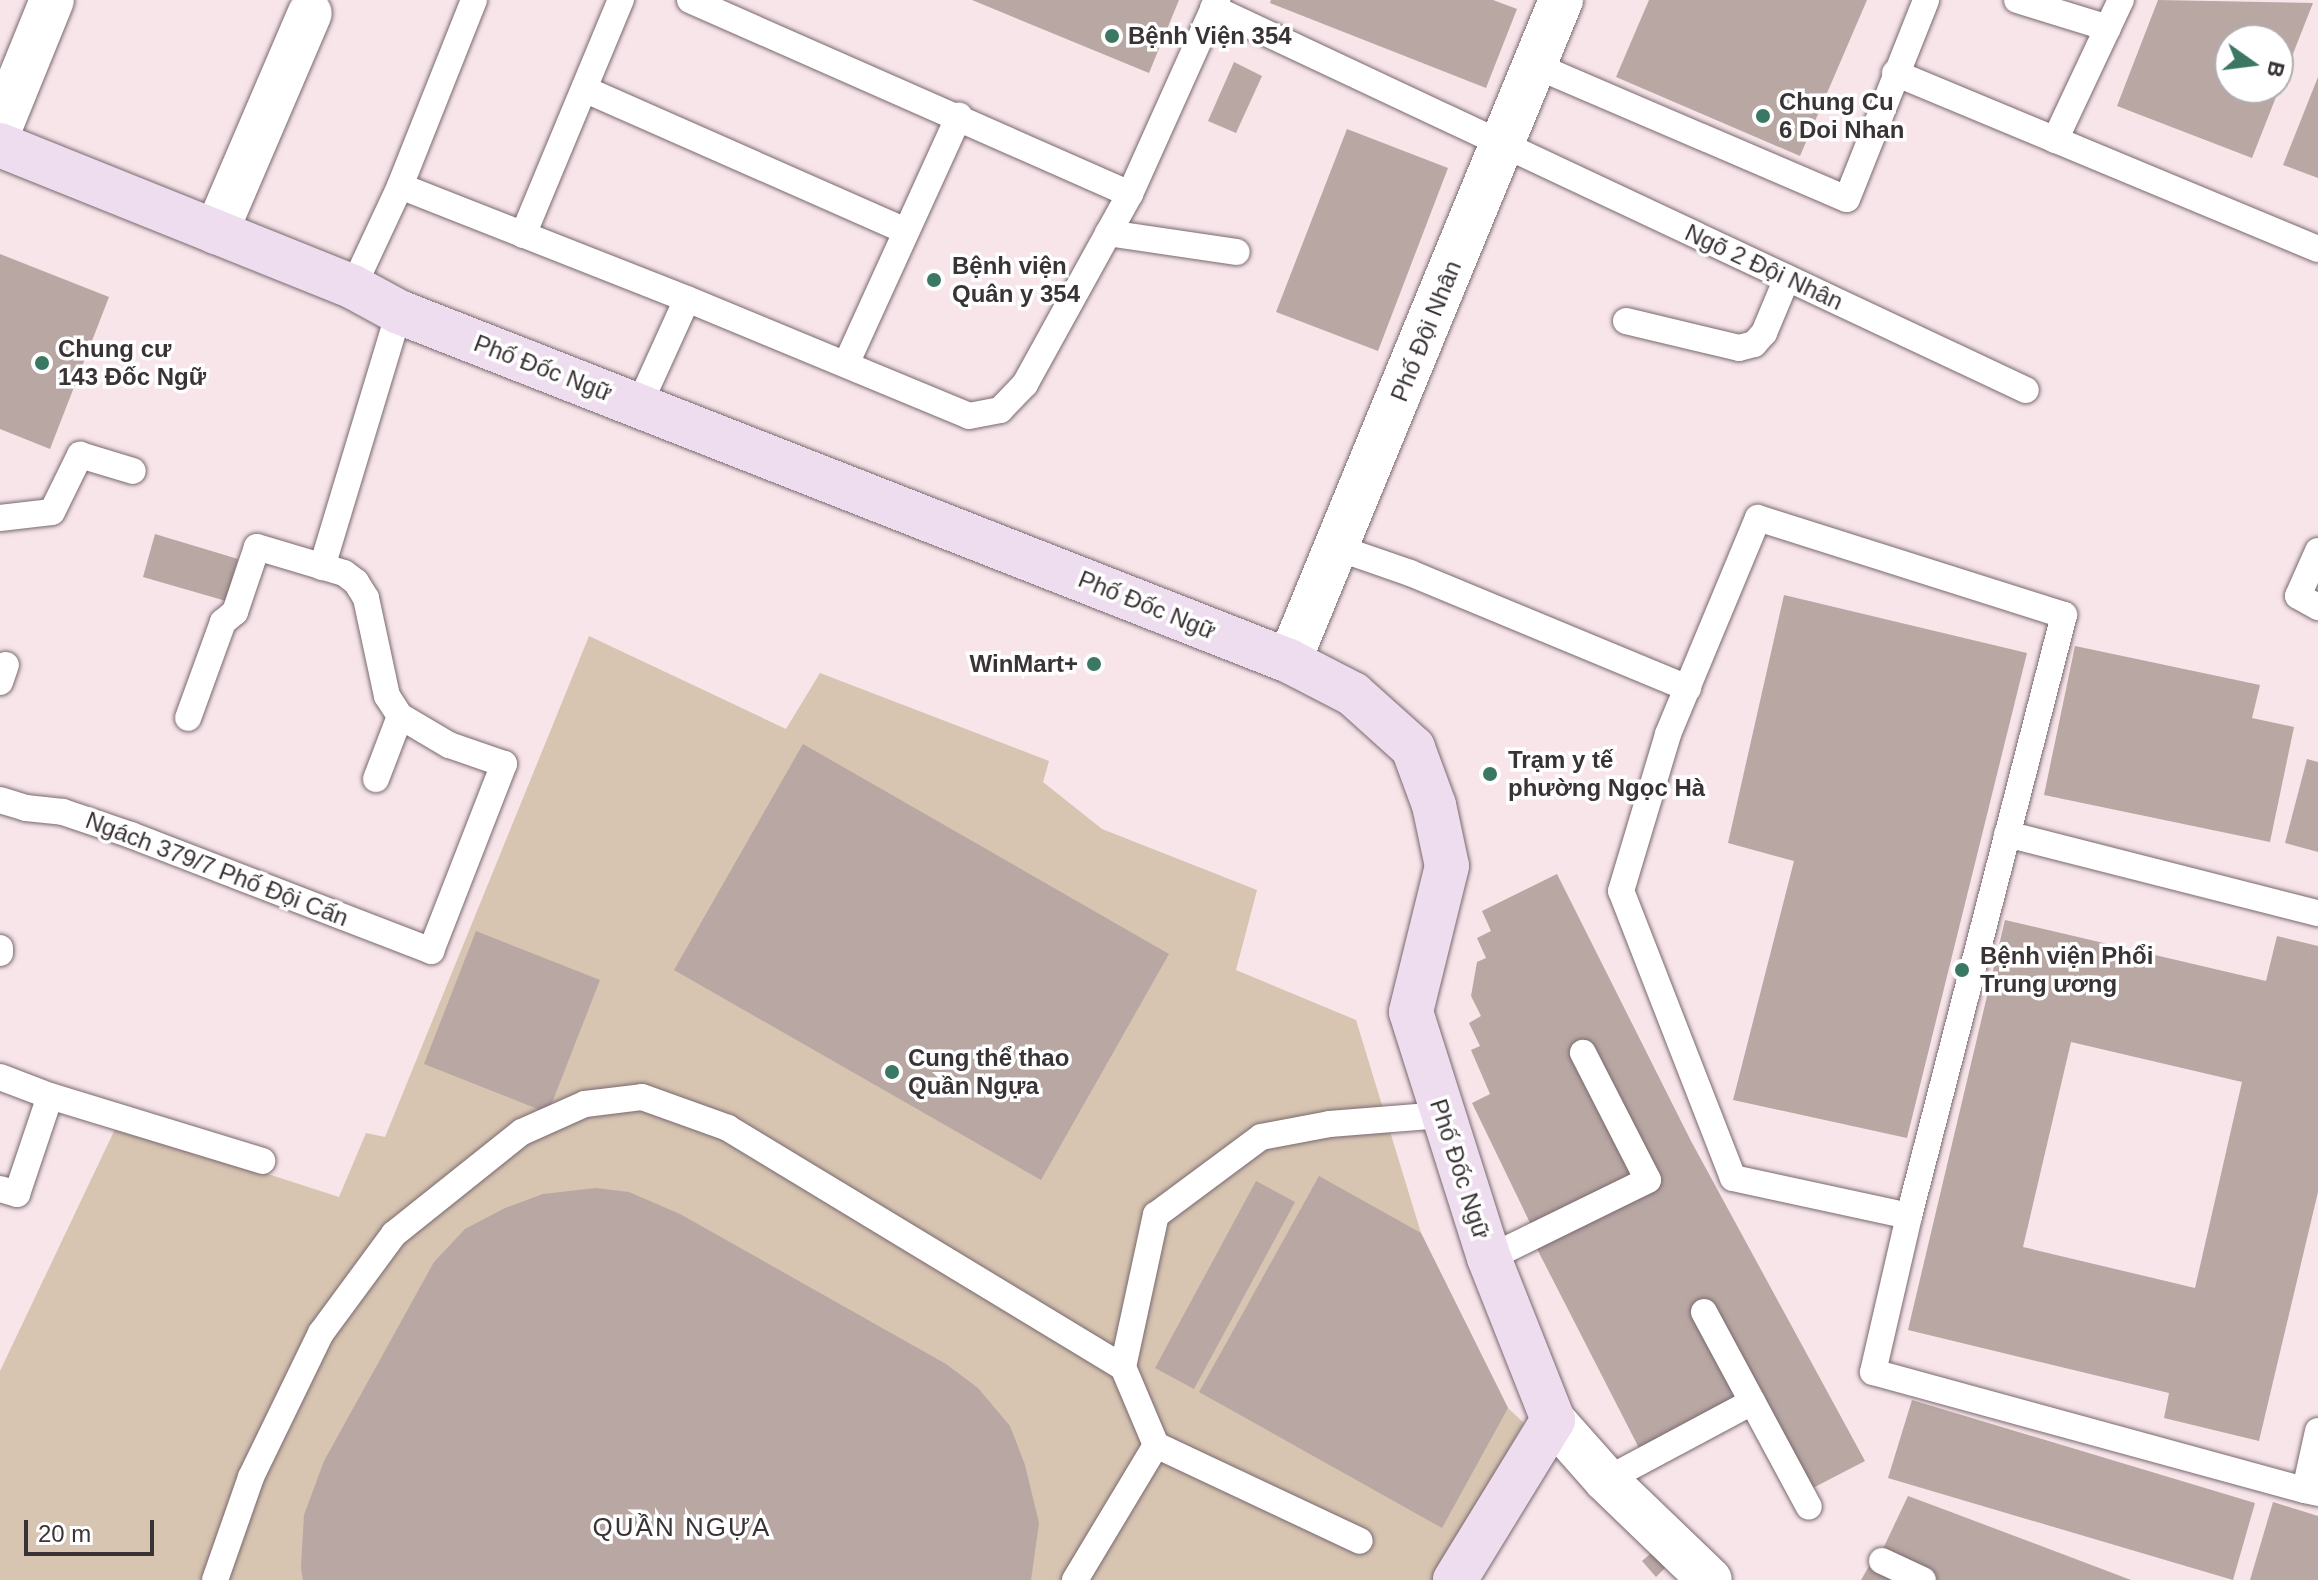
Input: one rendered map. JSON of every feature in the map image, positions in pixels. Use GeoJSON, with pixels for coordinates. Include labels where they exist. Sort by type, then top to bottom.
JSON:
{"type":"FeatureCollection","features":[{"type":"Feature","properties":{"kind":"street"},"geometry":{"type":"LineString","coordinates":[[0,128],[52,0]]}},
{"type":"Feature","properties":{"kind":"street","name":"Phố Đội Nhân"},"geometry":{"type":"LineString","coordinates":[[1289,661],[1561,0]]}},
{"type":"Feature","properties":{"kind":"street"},"geometry":{"type":"LineString","coordinates":[[216,232],[310,13]]}},
{"type":"Feature","properties":{"kind":"street","name":"Phố Đốc Ngữ"},"geometry":{"type":"LineString","coordinates":[[0,145],[353,287],[399,312],[1289,661],[1353,694],[1413,748],[1434,805],[1447,866],[1411,1012],[1489,1258],[1553,1420],[1606,1480],[1710,1580]]}},
{"type":"Feature","properties":{"kind":"street"},"geometry":{"type":"LineString","coordinates":[[1455,1580],[1553,1420]]}},
{"type":"Feature","properties":{"kind":"lane"},"geometry":{"type":"LineString","coordinates":[[353,287],[400,186],[474,0]]}},
{"type":"Feature","properties":{"kind":"lane"},"geometry":{"type":"LineString","coordinates":[[523,235],[621,0]]}},
{"type":"Feature","properties":{"kind":"lane"},"geometry":{"type":"LineString","coordinates":[[690,0],[1130,194]]}},
{"type":"Feature","properties":{"kind":"lane"},"geometry":{"type":"LineString","coordinates":[[1534,65],[1847,199],[1926,0]]}},
{"type":"Feature","properties":{"kind":"lane"},"geometry":{"type":"LineString","coordinates":[[2017,0],[2108,28]]}},
{"type":"Feature","properties":{"kind":"lane"},"geometry":{"type":"LineString","coordinates":[[2055,140],[2121,0]]}},
{"type":"Feature","properties":{"kind":"lane"},"geometry":{"type":"LineString","coordinates":[[400,186],[687,299],[969,416],[1000,410],[1025,384],[1130,194],[1215,4]]}},
{"type":"Feature","properties":{"kind":"lane","name":"Ngõ 2 Đội Nhân"},"geometry":{"type":"LineString","coordinates":[[1215,4],[1502,145],[2026,390]]}},
{"type":"Feature","properties":{"kind":"lane"},"geometry":{"type":"LineString","coordinates":[[1895,73],[2318,249]]}},
{"type":"Feature","properties":{"kind":"lane"},"geometry":{"type":"LineString","coordinates":[[584,89],[906,231]]}},
{"type":"Feature","properties":{"kind":"lane"},"geometry":{"type":"LineString","coordinates":[[846,364],[959,116]]}},
{"type":"Feature","properties":{"kind":"lane"},"geometry":{"type":"LineString","coordinates":[[1108,233],[1237,252]]}},
{"type":"Feature","properties":{"kind":"lane"},"geometry":{"type":"LineString","coordinates":[[1626,321],[1739,348],[1754,344],[1764,333],[1787,278]]}},
{"type":"Feature","properties":{"kind":"lane"},"geometry":{"type":"LineString","coordinates":[[639,405],[687,299]]}},
{"type":"Feature","properties":{"kind":"lane"},"geometry":{"type":"LineString","coordinates":[[322,567],[399,312]]}},
{"type":"Feature","properties":{"kind":"lane"},"geometry":{"type":"LineString","coordinates":[[0,518],[52,512],[80,455],[133,471]]}},
{"type":"Feature","properties":{"kind":"lane"},"geometry":{"type":"LineString","coordinates":[[1909,1216],[1733,1178],[1621,891],[1668,734],[1758,518],[2064,615],[1909,1216],[1873,1372],[2311,1491],[2318,1431]]}},
{"type":"Feature","properties":{"kind":"lane"},"geometry":{"type":"LineString","coordinates":[[188,718],[223,622],[235,612],[257,547],[344,573],[366,598],[387,696],[400,716],[376,779]]}},
{"type":"Feature","properties":{"kind":"lane"},"geometry":{"type":"LineString","coordinates":[[1338,548],[1410,573],[1688,688]]}},
{"type":"Feature","properties":{"kind":"lane"},"geometry":{"type":"LineString","coordinates":[[2318,551],[2298,596],[2318,607]]}},
{"type":"Feature","properties":{"kind":"lane","name":"Ngách 379/7 Phố Đội Cấn"},"geometry":{"type":"LineString","coordinates":[[0,800],[26,808],[63,812],[131,835],[431,951],[504,764],[449,745],[400,716]]}},
{"type":"Feature","properties":{"kind":"lane"},"geometry":{"type":"LineString","coordinates":[[2007,834],[2318,913]]}},
{"type":"Feature","properties":{"kind":"lane"},"geometry":{"type":"LineString","coordinates":[[1489,1258],[1648,1180],[1583,1053]]}},
{"type":"Feature","properties":{"kind":"lane"},"geometry":{"type":"LineString","coordinates":[[0,1077],[50,1096],[262,1161]]}},
{"type":"Feature","properties":{"kind":"lane"},"geometry":{"type":"LineString","coordinates":[[0,1189],[17,1194],[50,1096]]}},
{"type":"Feature","properties":{"kind":"lane"},"geometry":{"type":"LineString","coordinates":[[215,1580],[251,1477],[321,1333],[394,1234],[522,1132],[585,1104],[642,1097],[728,1128],[1123,1367]]}},
{"type":"Feature","properties":{"kind":"lane"},"geometry":{"type":"LineString","coordinates":[[1360,1541],[1156,1445],[1123,1367],[1156,1215],[1261,1137],[1330,1124],[1442,1115]]}},
{"type":"Feature","properties":{"kind":"lane"},"geometry":{"type":"LineString","coordinates":[[1704,1312],[1809,1507]]}},
{"type":"Feature","properties":{"kind":"lane"},"geometry":{"type":"LineString","coordinates":[[1606,1480],[1752,1402]]}},
{"type":"Feature","properties":{"kind":"lane"},"geometry":{"type":"LineString","coordinates":[[1075,1580],[1156,1445]]}},
{"type":"Feature","properties":{"kind":"lane"},"geometry":{"type":"LineString","coordinates":[[1882,1561],[1923,1580]]}},
{"type":"Feature","properties":{"kind":"shaded area","name":"Cung thể thao Quần Ngựa"},"geometry":{"type":"Polygon","coordinates":[[[589,636],[786,729],[820,673],[1049,761],[1043,782],[1102,829],[1257,890],[1236,970],[1356,1020],[1421,1233],[1508,1408],[1524,1423],[1433,1580],[0,1580],[0,1371],[117,1125],[339,1197],[366,1133],[385,1137],[589,636]]]}},
{"type":"Feature","properties":{"kind":"building","name":"Bệnh Viện 354"},"geometry":{"type":"Polygon","coordinates":[[[972,0],[1179,0],[1149,73],[972,0]]]}},
{"type":"Feature","properties":{"kind":"building"},"geometry":{"type":"Polygon","coordinates":[[[1271,0],[1493,0],[1517,9],[1486,88],[1270,3],[1271,0]]]}},
{"type":"Feature","properties":{"kind":"building","name":"Chung Cu 6 Doi Nhan"},"geometry":{"type":"Polygon","coordinates":[[[1649,0],[1867,0],[1800,156],[1616,77],[1649,0]]]}},
{"type":"Feature","properties":{"kind":"building"},"geometry":{"type":"Polygon","coordinates":[[[2158,0],[2313,3],[2294,51],[2294,24],[2214,24],[2214,104],[2273,104],[2252,158],[2117,106],[2158,0]]]}},
{"type":"Feature","properties":{"kind":"building"},"geometry":{"type":"Polygon","coordinates":[[[1234,62],[1262,76],[1236,133],[1208,121],[1234,62]]]}},
{"type":"Feature","properties":{"kind":"building"},"geometry":{"type":"Polygon","coordinates":[[[2318,77],[2318,178],[2283,165],[2318,77]]]}},
{"type":"Feature","properties":{"kind":"building"},"geometry":{"type":"Polygon","coordinates":[[[1347,129],[1448,168],[1378,351],[1276,312],[1347,129]]]}},
{"type":"Feature","properties":{"kind":"building","name":"Chung cư 143 Đốc Ngữ"},"geometry":{"type":"Polygon","coordinates":[[[0,254],[109,297],[50,449],[0,429],[0,254]]]}},
{"type":"Feature","properties":{"kind":"building"},"geometry":{"type":"Polygon","coordinates":[[[155,534],[238,559],[226,601],[143,577],[155,534]]]}},
{"type":"Feature","properties":{"kind":"building"},"geometry":{"type":"Polygon","coordinates":[[[1784,595],[2027,653],[1907,1138],[1733,1100],[1794,861],[1728,843],[1784,595]]]}},
{"type":"Feature","properties":{"kind":"building"},"geometry":{"type":"Polygon","coordinates":[[[2075,646],[2260,685],[2252,718],[2294,727],[2270,842],[2044,795],[2075,646]]]}},
{"type":"Feature","properties":{"kind":"building"},"geometry":{"type":"Polygon","coordinates":[[[803,744],[1169,954],[1041,1180],[674,970],[803,744]]]}},
{"type":"Feature","properties":{"kind":"building"},"geometry":{"type":"Polygon","coordinates":[[[2307,759],[2318,762],[2318,852],[2285,843],[2307,759]]]}},
{"type":"Feature","properties":{"kind":"building"},"geometry":{"type":"Polygon","coordinates":[[[1557,874],[1691,1141],[1865,1461],[1807,1491],[1740,1399],[1640,1450],[1534,1243],[1638,1175],[1532,1227],[1472,1103],[1490,1094],[1471,1050],[1480,1046],[1469,1023],[1481,1016],[1471,996],[1477,962],[1486,958],[1477,938],[1491,931],[1482,911],[1557,874]]]}},
{"type":"Feature","properties":{"kind":"building"},"geometry":{"type":"Polygon","coordinates":[[[2005,920],[2266,981],[2277,936],[2318,946],[2318,1192],[2259,1441],[2164,1418],[2169,1393],[1908,1330],[2005,920]],[[2071,1042],[2023,1247],[2195,1288],[2242,1082],[2071,1042]]]}},
{"type":"Feature","properties":{"kind":"building"},"geometry":{"type":"Polygon","coordinates":[[[476,931],[600,980],[548,1113],[424,1064],[476,931]]]}},
{"type":"Feature","properties":{"kind":"building"},"geometry":{"type":"Polygon","coordinates":[[[1319,1176],[1421,1233],[1508,1408],[1442,1528],[1199,1392],[1319,1176]]]}},
{"type":"Feature","properties":{"kind":"building"},"geometry":{"type":"Polygon","coordinates":[[[1256,1181],[1295,1202],[1194,1389],[1155,1368],[1256,1181]]]}},
{"type":"Feature","properties":{"kind":"building"},"geometry":{"type":"Polygon","coordinates":[[[596,1188],[629,1192],[680,1214],[946,1364],[978,1388],[1010,1426],[1025,1465],[1039,1523],[1031,1580],[303,1580],[304,1515],[324,1461],[434,1262],[465,1229],[505,1208],[543,1194],[596,1188]]]}},
{"type":"Feature","properties":{"kind":"building"},"geometry":{"type":"Polygon","coordinates":[[[1912,1400],[2255,1503],[2233,1580],[1888,1478],[1912,1400]]]}},
{"type":"Feature","properties":{"kind":"building"},"geometry":{"type":"Polygon","coordinates":[[[1908,1496],[2131,1580],[1934,1580],[1880,1555],[1908,1496]]]}},
{"type":"Feature","properties":{"kind":"building"},"geometry":{"type":"Polygon","coordinates":[[[2273,1502],[2318,1516],[2318,1580],[2250,1580],[2273,1502]]]}},
{"type":"Feature","properties":{"kind":"building"},"geometry":{"type":"Polygon","coordinates":[[[1657,1548],[1671,1562],[1656,1577],[1642,1561],[1657,1548]]]}},
{"type":"Feature","properties":{"kind":"building"},"geometry":{"type":"Polygon","coordinates":[[[1872,1561],[1912,1580],[1861,1580],[1872,1561]]]}},
{"type":"Feature","properties":{"kind":"place","name":"Bệnh Viện 354"},"geometry":{"type":"Point","coordinates":[1112,36]}},
{"type":"Feature","properties":{"kind":"place","name":"Chung Cu 6 Doi Nhan"},"geometry":{"type":"Point","coordinates":[1763,116]}},
{"type":"Feature","properties":{"kind":"place","name":"Bệnh viện Quân y 354"},"geometry":{"type":"Point","coordinates":[934,280]}},
{"type":"Feature","properties":{"kind":"place","name":"Chung cư 143 Đốc Ngữ"},"geometry":{"type":"Point","coordinates":[42,363]}},
{"type":"Feature","properties":{"kind":"place","name":"WinMart+"},"geometry":{"type":"Point","coordinates":[1094,664]}},
{"type":"Feature","properties":{"kind":"place","name":"Trạm y tế phường Ngọc Hà"},"geometry":{"type":"Point","coordinates":[1490,774]}},
{"type":"Feature","properties":{"kind":"place","name":"Bệnh viện Phổi Trung ương"},"geometry":{"type":"Point","coordinates":[1962,970]}},
{"type":"Feature","properties":{"kind":"place","name":"Cung thể thao Quần Ngựa"},"geometry":{"type":"Point","coordinates":[892,1072]}},
{"type":"Feature","properties":{"kind":"district","name":"QUẦN NGỰA"},"geometry":{"type":"Point","coordinates":[682,1528]}}]}
